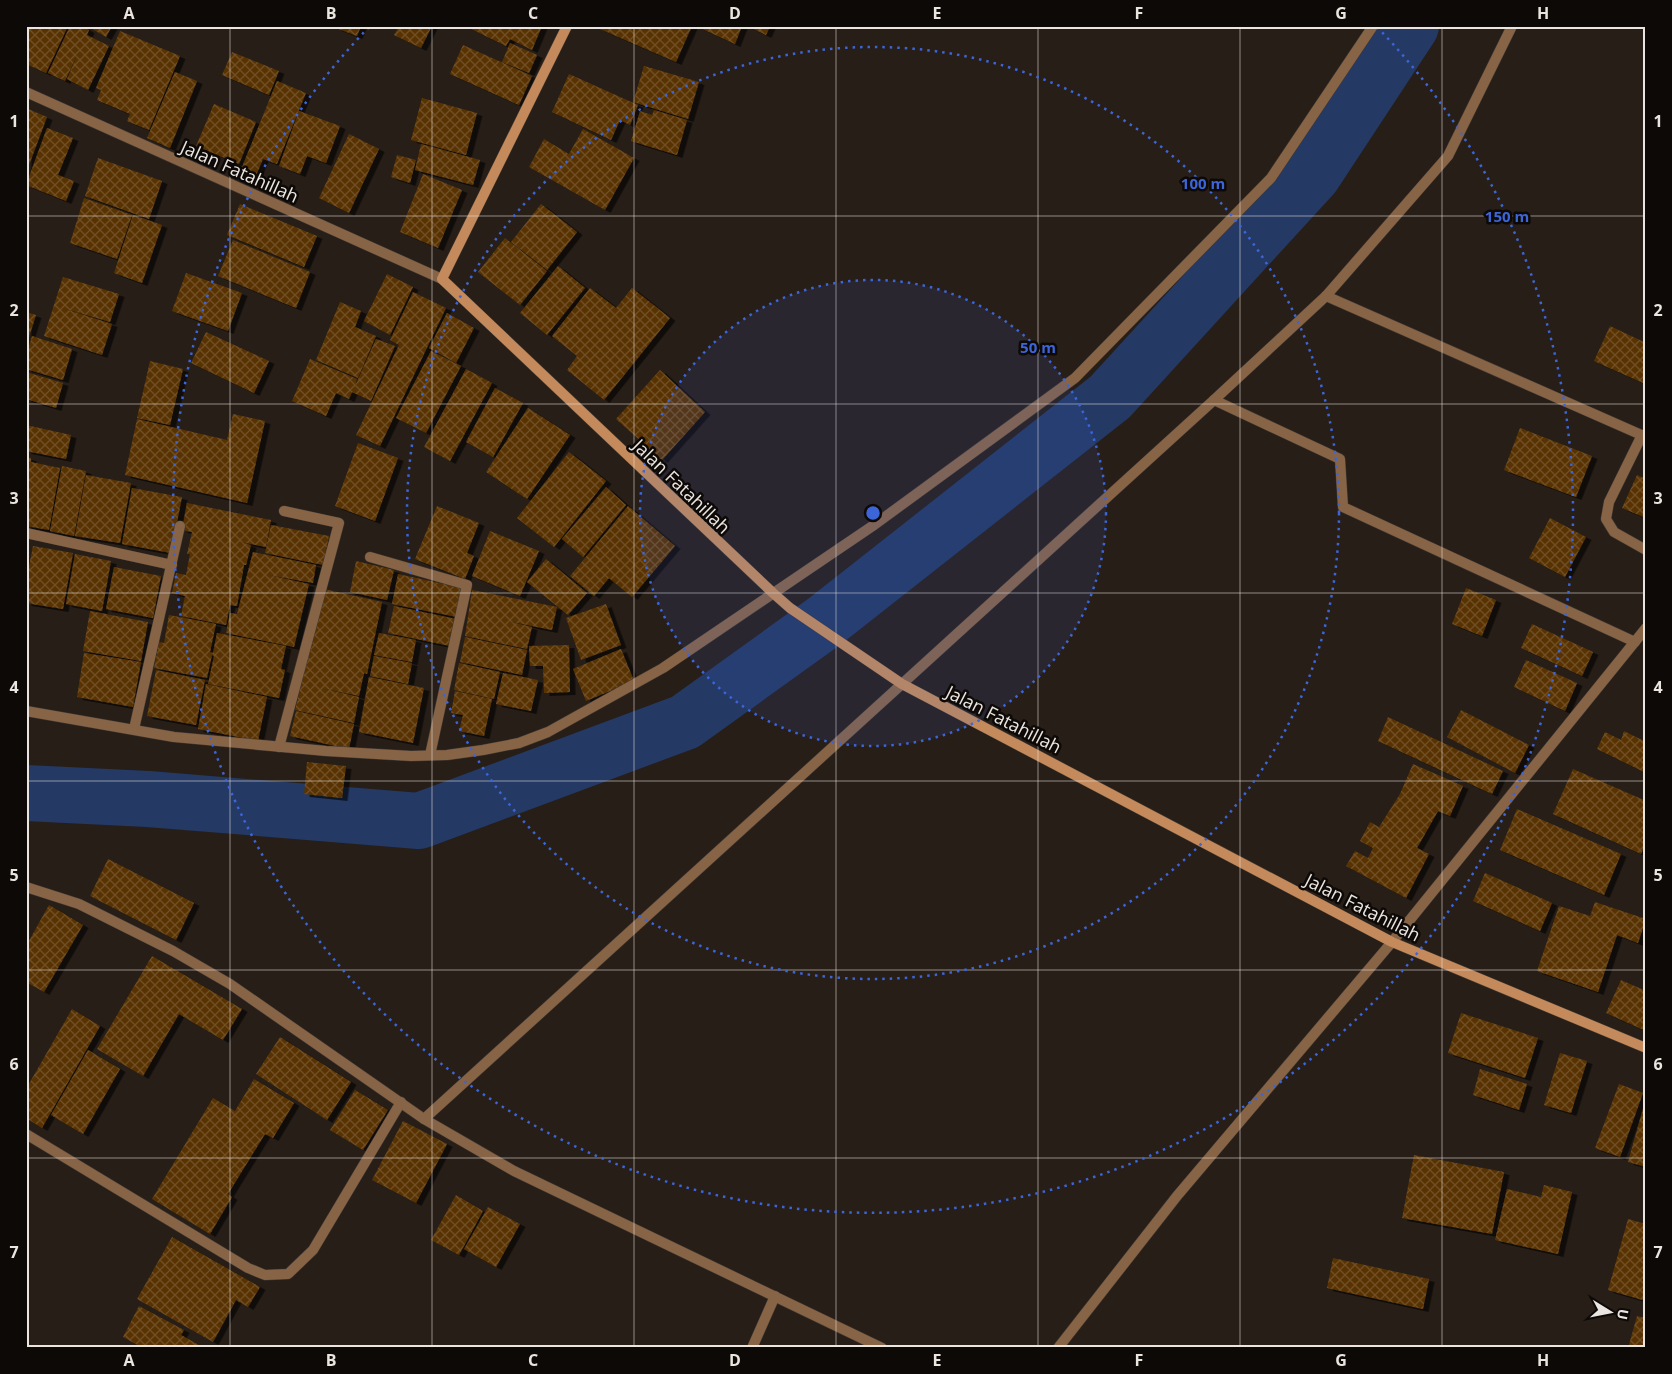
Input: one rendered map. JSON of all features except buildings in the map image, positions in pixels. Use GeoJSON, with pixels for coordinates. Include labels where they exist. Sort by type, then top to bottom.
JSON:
{"type":"FeatureCollection","features":[{"type":"Feature","properties":{"kind":"street"},"geometry":{"type":"LineString","coordinates":[[442,279],[567,26]]}},
{"type":"Feature","properties":{"kind":"street"},"geometry":{"type":"LineString","coordinates":[[26,711],[174,737],[279,747],[430,755],[483,750],[518,743],[548,732],[663,668],[874,525],[1075,378],[1271,178],[1373,26]]}},
{"type":"Feature","properties":{"kind":"street"},"geometry":{"type":"LineString","coordinates":[[424,1119],[1326,296],[1448,156],[1512,26]]}},
{"type":"Feature","properties":{"kind":"street","name":"Jalan Fatahillah"},"geometry":{"type":"LineString","coordinates":[[26,92],[442,279],[790,608],[902,684],[1392,942],[1646,1048]]}},
{"type":"Feature","properties":{"kind":"street"},"geometry":{"type":"LineString","coordinates":[[1326,296],[1644,436],[1609,502],[1606,519],[1614,532],[1646,550]]}},
{"type":"Feature","properties":{"kind":"street"},"geometry":{"type":"LineString","coordinates":[[1214,400],[1340,459],[1343,507],[1635,642]]}},
{"type":"Feature","properties":{"kind":"street"},"geometry":{"type":"LineString","coordinates":[[279,747],[339,523],[284,511]]}},
{"type":"Feature","properties":{"kind":"street"},"geometry":{"type":"LineString","coordinates":[[134,729],[180,526]]}},
{"type":"Feature","properties":{"kind":"street"},"geometry":{"type":"LineString","coordinates":[[26,533],[172,565]]}},
{"type":"Feature","properties":{"kind":"street"},"geometry":{"type":"LineString","coordinates":[[370,557],[467,585],[430,755]]}},
{"type":"Feature","properties":{"kind":"street"},"geometry":{"type":"LineString","coordinates":[[1058,1348],[1177,1196],[1392,942],[1646,628]]}},
{"type":"Feature","properties":{"kind":"street"},"geometry":{"type":"LineString","coordinates":[[26,887],[79,904],[173,951],[230,984],[424,1119],[514,1171],[882,1348]]}},
{"type":"Feature","properties":{"kind":"street"},"geometry":{"type":"LineString","coordinates":[[26,1134],[248,1268],[265,1275],[288,1274],[313,1250],[401,1102]]}},
{"type":"Feature","properties":{"kind":"street"},"geometry":{"type":"LineString","coordinates":[[752,1348],[775,1296]]}},
{"type":"Feature","properties":{"kind":"waterway"},"geometry":{"type":"LineString","coordinates":[[26,793],[148,799],[419,821],[685,722],[824,622],[1110,397],[1313,175],[1411,26]]}}]}
